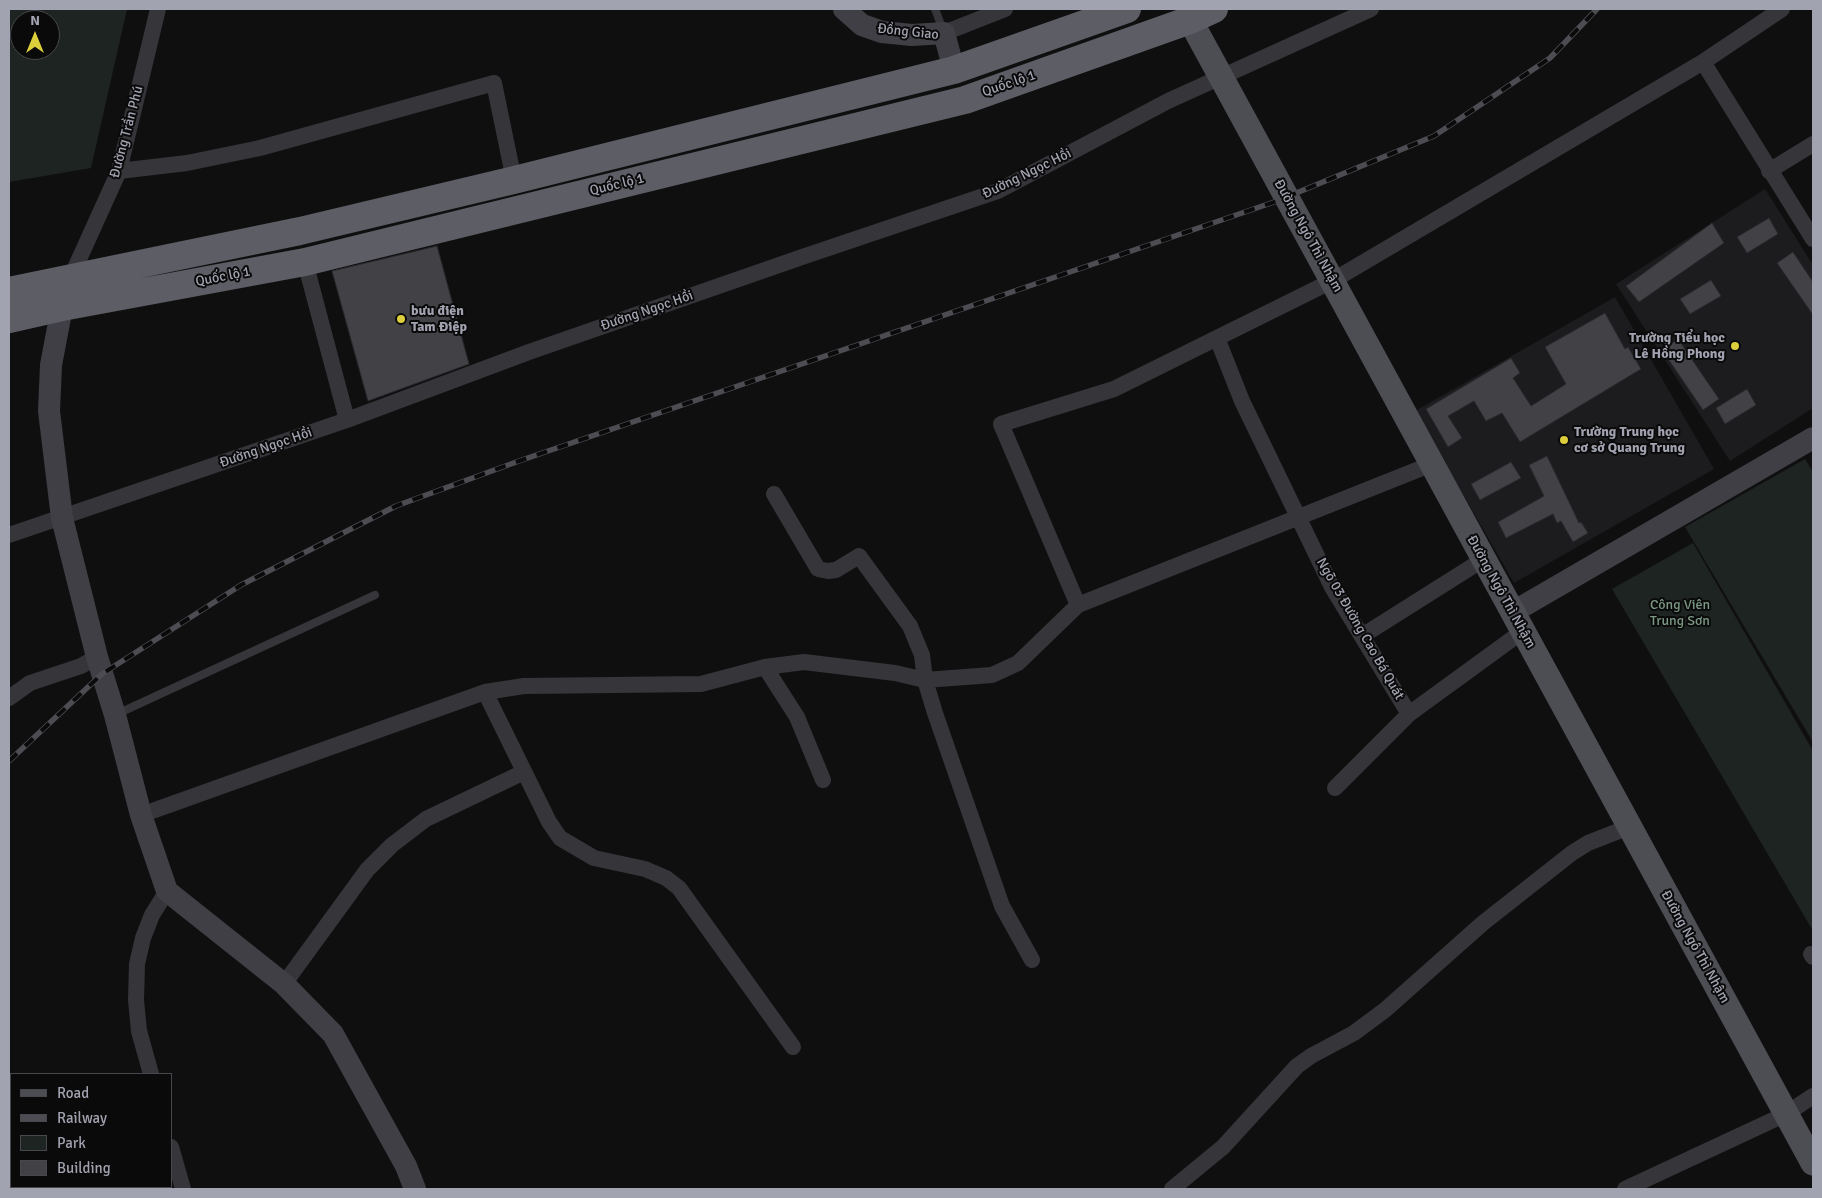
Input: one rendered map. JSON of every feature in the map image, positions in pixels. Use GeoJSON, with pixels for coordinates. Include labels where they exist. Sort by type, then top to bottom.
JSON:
{"type":"FeatureCollection","features":[{"type":"Feature","properties":{"kind":"highway"},"geometry":{"type":"LineString","coordinates":[[9,291],[300,231],[514,180],[954,70],[1127,9]]}},
{"type":"Feature","properties":{"kind":"highway","name":"Quốc lộ 1"},"geometry":{"type":"LineString","coordinates":[[9,319],[62,307],[305,262],[965,100],[1187,14],[1214,9]]}},
{"type":"Feature","properties":{"kind":"highway"},"geometry":{"type":"LineString","coordinates":[[62,307],[71,278]]}},
{"type":"Feature","properties":{"kind":"main road","name":"Đường Ngô Thì Nhậm"},"geometry":{"type":"LineString","coordinates":[[1187,14],[1220,78],[1813,1163]]}},
{"type":"Feature","properties":{"kind":"street","name":"Đường Trần Phú"},"geometry":{"type":"LineString","coordinates":[[71,278],[119,171],[158,9]]}},
{"type":"Feature","properties":{"kind":"street","name":"Đồng Giao"},"geometry":{"type":"LineString","coordinates":[[844,9],[862,25],[882,32],[912,35],[944,33],[954,70]]}},
{"type":"Feature","properties":{"kind":"street"},"geometry":{"type":"LineString","coordinates":[[944,33],[1005,9]]}},
{"type":"Feature","properties":{"kind":"street","name":"Đường Ngọc Hồi"},"geometry":{"type":"LineString","coordinates":[[9,535],[347,420],[539,348],[998,191],[1168,101],[1371,9]]}},
{"type":"Feature","properties":{"kind":"street"},"geometry":{"type":"LineString","coordinates":[[1078,605],[1001,424],[1114,389],[1332,281],[1703,62],[1782,9]]}},
{"type":"Feature","properties":{"kind":"street"},"geometry":{"type":"LineString","coordinates":[[1703,62],[1813,239]]}},
{"type":"Feature","properties":{"kind":"street"},"geometry":{"type":"LineString","coordinates":[[119,171],[187,163],[260,148],[494,83],[514,180]]}},
{"type":"Feature","properties":{"kind":"street"},"geometry":{"type":"LineString","coordinates":[[1769,171],[1813,144]]}},
{"type":"Feature","properties":{"kind":"street"},"geometry":{"type":"LineString","coordinates":[[305,262],[347,420]]}},
{"type":"Feature","properties":{"kind":"street"},"geometry":{"type":"LineString","coordinates":[[62,307],[51,366],[49,411],[62,518],[97,657],[115,715],[141,815],[167,891],[284,984],[333,1034],[406,1166],[415,1189]]}},
{"type":"Feature","properties":{"kind":"street","name":"Ngõ 03 Đường Cao Bá Quát"},"geometry":{"type":"LineString","coordinates":[[1217,338],[1242,401],[1332,587],[1409,714]]}},
{"type":"Feature","properties":{"kind":"street"},"geometry":{"type":"LineString","coordinates":[[1335,788],[1409,714],[1518,622],[1813,438]]}},
{"type":"Feature","properties":{"kind":"street"},"geometry":{"type":"LineString","coordinates":[[141,815],[485,692],[524,686],[701,684],[765,667],[804,662],[895,673],[925,680],[992,675],[1018,663],[1078,605],[1432,464]]}},
{"type":"Feature","properties":{"kind":"street"},"geometry":{"type":"LineString","coordinates":[[774,494],[818,569],[836,570],[859,556],[910,626],[922,655],[925,680],[1002,906],[1032,960]]}},
{"type":"Feature","properties":{"kind":"street"},"geometry":{"type":"LineString","coordinates":[[1362,636],[1484,559]]}},
{"type":"Feature","properties":{"kind":"street"},"geometry":{"type":"LineString","coordinates":[[9,698],[30,683],[81,666],[97,657]]}},
{"type":"Feature","properties":{"kind":"street"},"geometry":{"type":"LineString","coordinates":[[765,667],[797,717],[823,780]]}},
{"type":"Feature","properties":{"kind":"street"},"geometry":{"type":"LineString","coordinates":[[485,692],[549,822],[560,838],[594,858],[645,869],[666,878],[679,888],[793,1048]]}},
{"type":"Feature","properties":{"kind":"street"},"geometry":{"type":"LineString","coordinates":[[284,984],[367,870],[392,844],[426,819],[524,772]]}},
{"type":"Feature","properties":{"kind":"street"},"geometry":{"type":"LineString","coordinates":[[1172,1189],[1223,1147],[1297,1066],[1311,1056],[1354,1033],[1385,1010],[1483,923],[1572,853],[1588,843],[1629,827]]}},
{"type":"Feature","properties":{"kind":"street"},"geometry":{"type":"LineString","coordinates":[[151,1073],[139,1031],[136,1000],[136,964],[152,916],[167,891]]}},
{"type":"Feature","properties":{"kind":"street"},"geometry":{"type":"LineString","coordinates":[[1625,1189],[1786,1114],[1813,1096]]}},
{"type":"Feature","properties":{"kind":"street"},"geometry":{"type":"LineString","coordinates":[[172,1150],[183,1189]]}},
{"type":"Feature","properties":{"kind":"lane"},"geometry":{"type":"LineString","coordinates":[[935,9],[944,33]]}},
{"type":"Feature","properties":{"kind":"lane"},"geometry":{"type":"LineString","coordinates":[[115,715],[375,595]]}},
{"type":"Feature","properties":{"kind":"shaded area","name":"Trường Tiểu học Lê Hồng Phong"},"geometry":{"type":"Polygon","coordinates":[[[1765,189],[1813,265],[1813,408],[1730,461],[1616,284],[1765,189]]]}},
{"type":"Feature","properties":{"kind":"shaded area","name":"Trường Trung học cơ sở Quang Trung"},"geometry":{"type":"Polygon","coordinates":[[[1615,297],[1714,469],[1514,583],[1415,411],[1615,297]]]}},
{"type":"Feature","properties":{"kind":"green space"},"geometry":{"type":"Polygon","coordinates":[[[9,9],[127,9],[91,168],[9,182],[9,9]]]}},
{"type":"Feature","properties":{"kind":"green space"},"geometry":{"type":"Polygon","coordinates":[[[1805,459],[1813,472],[1813,742],[1685,527],[1805,459]]]}},
{"type":"Feature","properties":{"kind":"green space","name":"Công Viên Trung Sơn"},"geometry":{"type":"Polygon","coordinates":[[[1693,543],[1813,751],[1813,931],[1612,589],[1693,543]]]}},
{"type":"Feature","properties":{"kind":"building"},"geometry":{"type":"Polygon","coordinates":[[[1769,218],[1778,234],[1747,253],[1737,237],[1769,218]]]}},
{"type":"Feature","properties":{"kind":"building"},"geometry":{"type":"Polygon","coordinates":[[[1712,223],[1724,243],[1639,302],[1626,286],[1712,223]]]}},
{"type":"Feature","properties":{"kind":"building","name":"bưu điện Tam Điệp"},"geometry":{"type":"Polygon","coordinates":[[[437,246],[469,364],[368,401],[332,271],[437,246]]]}},
{"type":"Feature","properties":{"kind":"building"},"geometry":{"type":"Polygon","coordinates":[[[1793,252],[1813,282],[1813,315],[1777,263],[1793,252]]]}},
{"type":"Feature","properties":{"kind":"building"},"geometry":{"type":"Polygon","coordinates":[[[1711,280],[1721,296],[1690,314],[1680,299],[1711,280]]]}},
{"type":"Feature","properties":{"kind":"building"},"geometry":{"type":"Polygon","coordinates":[[[1605,313],[1625,349],[1628,347],[1641,369],[1520,442],[1502,413],[1486,421],[1474,401],[1448,416],[1462,438],[1448,447],[1426,409],[1511,358],[1520,373],[1513,378],[1531,406],[1566,384],[1545,347],[1605,313]]]}},
{"type":"Feature","properties":{"kind":"building","name":"Trường Tiểu học Lê Hồng Phong"},"geometry":{"type":"Polygon","coordinates":[[[1678,339],[1719,399],[1703,410],[1662,350],[1678,339]]]}},
{"type":"Feature","properties":{"kind":"building"},"geometry":{"type":"Polygon","coordinates":[[[1747,389],[1756,405],[1725,424],[1716,408],[1747,389]]]}},
{"type":"Feature","properties":{"kind":"building"},"geometry":{"type":"Polygon","coordinates":[[[1547,456],[1579,523],[1581,522],[1588,533],[1573,542],[1561,521],[1557,523],[1553,514],[1506,538],[1498,522],[1544,496],[1529,465],[1547,456]]]}},
{"type":"Feature","properties":{"kind":"building"},"geometry":{"type":"Polygon","coordinates":[[[1511,462],[1521,478],[1480,500],[1471,484],[1511,462]]]}},
{"type":"Feature","properties":{"kind":"railway"},"geometry":{"type":"LineString","coordinates":[[9,761],[102,674],[241,585],[396,506],[519,461],[1277,201],[1434,136],[1550,58],[1597,9]]}},
{"type":"Feature","properties":{"kind":"place","name":"bưu điện Tam Điệp"},"geometry":{"type":"Point","coordinates":[401,319]}},
{"type":"Feature","properties":{"kind":"place","name":"Trường Tiểu học Lê Hồng Phong"},"geometry":{"type":"Point","coordinates":[1735,346]}},
{"type":"Feature","properties":{"kind":"place","name":"Trường Trung học cơ sở Quang Trung"},"geometry":{"type":"Point","coordinates":[1564,440]}}]}
